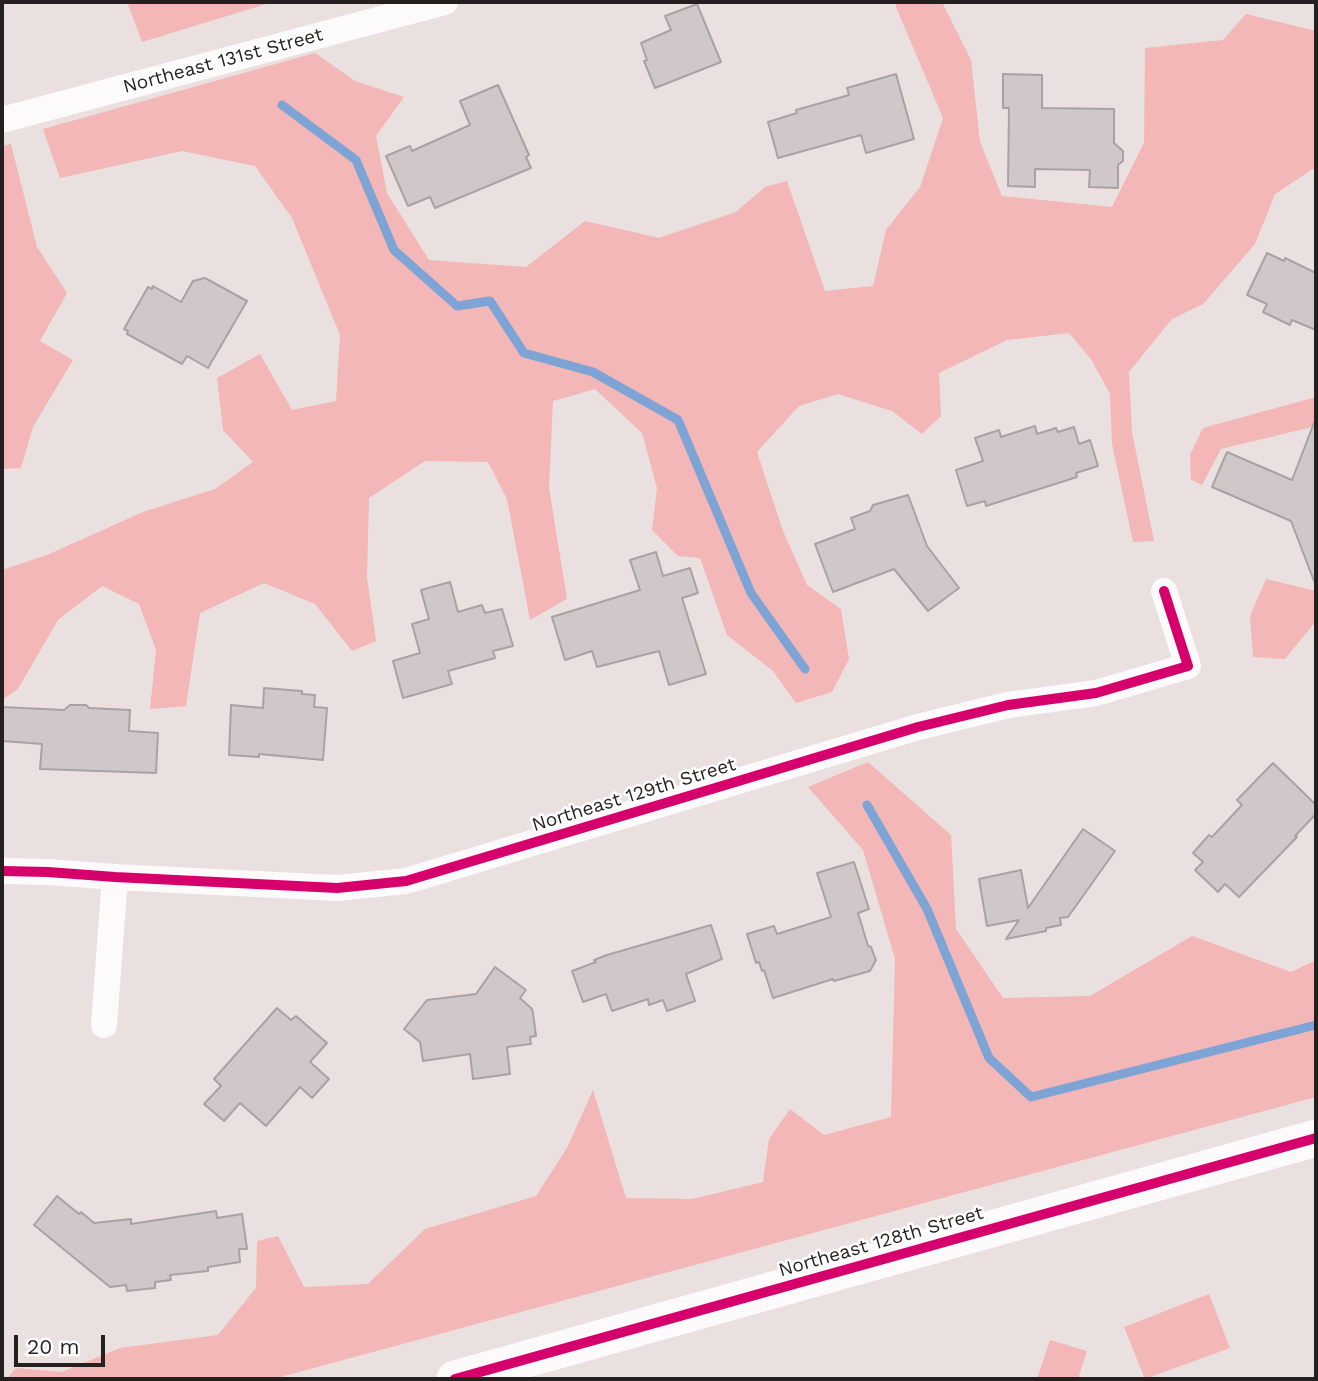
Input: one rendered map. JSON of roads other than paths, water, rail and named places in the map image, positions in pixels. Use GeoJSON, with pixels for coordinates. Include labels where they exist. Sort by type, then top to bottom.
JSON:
{"type":"FeatureCollection","features":[{"type":"Feature","properties":{"kind":"street","name":"Northeast 131st Street"},"geometry":{"type":"LineString","coordinates":[[2,120],[445,2]]}},
{"type":"Feature","properties":{"kind":"street","name":"Northeast 129th Street"},"geometry":{"type":"LineString","coordinates":[[2,871],[337,888],[406,881],[919,727],[1008,705],[1096,693],[1188,666],[1164,591]]}},
{"type":"Feature","properties":{"kind":"street"},"geometry":{"type":"LineString","coordinates":[[104,1025],[115,877]]}},
{"type":"Feature","properties":{"kind":"street","name":"Northeast 128th Street"},"geometry":{"type":"LineString","coordinates":[[455,1379],[1316,1138]]}},
{"type":"Feature","properties":{"kind":"waterway"},"geometry":{"type":"LineString","coordinates":[[282,105],[356,160],[394,250],[457,306],[490,301],[524,353],[593,372],[678,420],[751,593],[805,669]]}},
{"type":"Feature","properties":{"kind":"waterway"},"geometry":{"type":"LineString","coordinates":[[867,805],[927,909],[989,1058],[1031,1097],[1316,1025]]}}]}
